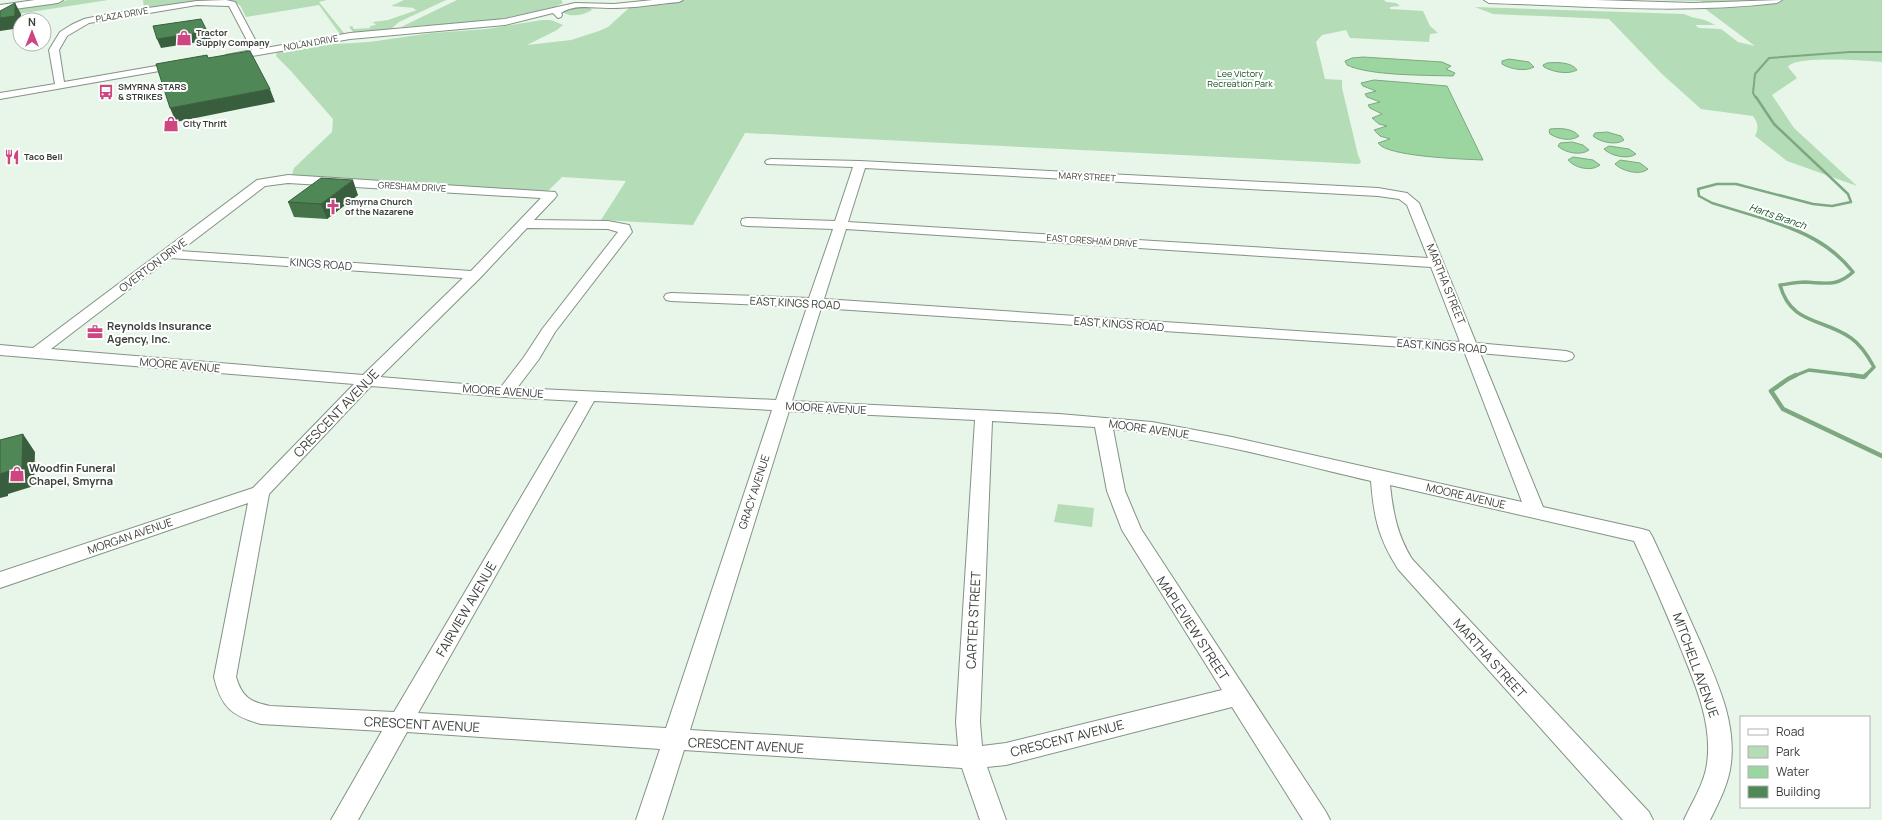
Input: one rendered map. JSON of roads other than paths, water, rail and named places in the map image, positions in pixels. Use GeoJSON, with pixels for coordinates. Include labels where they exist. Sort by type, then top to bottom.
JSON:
{"type":"FeatureCollection","features":[{"type":"Feature","properties":{"kind":"main road"},"geometry":{"type":"LineString","coordinates":[[0,6],[44,0]]}},
{"type":"Feature","properties":{"kind":"main road"},"geometry":{"type":"LineString","coordinates":[[0,6],[58,0]]}},
{"type":"Feature","properties":{"kind":"main road"},"geometry":{"type":"LineString","coordinates":[[1489,0],[1685,6],[1734,5],[1777,0]]}},
{"type":"Feature","properties":{"kind":"main road"},"geometry":{"type":"LineString","coordinates":[[1574,0],[1692,3],[1747,0]]}},
{"type":"Feature","properties":{"kind":"street","name":"NOLAN DRIVE"},"geometry":{"type":"LineString","coordinates":[[220,58],[350,36],[492,24],[560,14],[575,5],[595,11],[679,0]]}},
{"type":"Feature","properties":{"kind":"street","name":"PLAZA DRIVE"},"geometry":{"type":"LineString","coordinates":[[60,85],[54,50],[63,34],[87,21],[113,16],[197,3],[224,2],[232,4],[257,52]]}},
{"type":"Feature","properties":{"kind":"street"},"geometry":{"type":"LineString","coordinates":[[0,96],[191,63]]}},
{"type":"Feature","properties":{"kind":"street","name":"MARY STREET"},"geometry":{"type":"LineString","coordinates":[[772,162],[860,164],[1370,192],[1403,196]]}},
{"type":"Feature","properties":{"kind":"street","name":"GRACY AVENUE"},"geometry":{"type":"LineString","coordinates":[[649,820],[839,225],[860,164]]}},
{"type":"Feature","properties":{"kind":"street","name":"GRESHAM DRIVE"},"geometry":{"type":"LineString","coordinates":[[272,180],[301,180],[551,195]]}},
{"type":"Feature","properties":{"kind":"street","name":"OVERTON DRIVE"},"geometry":{"type":"LineString","coordinates":[[36,353],[262,183],[272,180]]}},
{"type":"Feature","properties":{"kind":"street","name":"CRESCENT AVENUE"},"geometry":{"type":"LineString","coordinates":[[551,195],[475,275],[367,380],[260,492],[225,678],[227,690],[231,698],[247,710],[257,714],[270,716],[402,722],[971,758],[1006,754],[1237,696]]}},
{"type":"Feature","properties":{"kind":"street","name":"MARTHA STREET"},"geometry":{"type":"LineString","coordinates":[[1403,196],[1414,203],[1535,512]]}},
{"type":"Feature","properties":{"kind":"street","name":"EAST GRESHAM DRIVE"},"geometry":{"type":"LineString","coordinates":[[747,222],[839,225],[1438,263]]}},
{"type":"Feature","properties":{"kind":"street"},"geometry":{"type":"LineString","coordinates":[[505,392],[531,359],[548,331],[625,232],[624,228],[608,225],[524,224]]}},
{"type":"Feature","properties":{"kind":"street","name":"KINGS ROAD"},"geometry":{"type":"LineString","coordinates":[[168,254],[475,275]]}},
{"type":"Feature","properties":{"kind":"street","name":"EAST KINGS ROAD"},"geometry":{"type":"LineString","coordinates":[[671,297],[814,303],[1471,347],[1566,356]]}},
{"type":"Feature","properties":{"kind":"street","name":"MOORE AVENUE"},"geometry":{"type":"LineString","coordinates":[[0,350],[505,392],[1103,422],[1184,433],[1642,536]]}},
{"type":"Feature","properties":{"kind":"street","name":"FAIRVIEW AVENUE"},"geometry":{"type":"LineString","coordinates":[[344,820],[402,722],[588,397]]}},
{"type":"Feature","properties":{"kind":"street","name":"CARTER STREET"},"geometry":{"type":"LineString","coordinates":[[984,416],[968,722],[971,758],[993,820]]}},
{"type":"Feature","properties":{"kind":"street","name":"MAPLEVIEW STREET"},"geometry":{"type":"LineString","coordinates":[[1103,422],[1116,491],[1132,530],[1317,820]]}},
{"type":"Feature","properties":{"kind":"street","name":"MARTHA STREET"},"geometry":{"type":"LineString","coordinates":[[1380,476],[1385,524],[1390,539],[1405,564],[1640,820]]}},
{"type":"Feature","properties":{"kind":"street","name":"MORGAN AVENUE"},"geometry":{"type":"LineString","coordinates":[[0,580],[260,492]]}},
{"type":"Feature","properties":{"kind":"street","name":"MITCHELL AVENUE"},"geometry":{"type":"LineString","coordinates":[[1642,536],[1683,626],[1716,711],[1720,736],[1719,764],[1707,802],[1697,820]]}},
{"type":"Feature","properties":{"kind":"water"},"geometry":{"type":"Polygon","coordinates":[[[1363,57],[1442,62],[1451,66],[1446,69],[1455,73],[1453,76],[1384,73],[1357,69],[1347,65],[1345,61],[1352,58],[1363,57]]]}},
{"type":"Feature","properties":{"kind":"water"},"geometry":{"type":"Polygon","coordinates":[[[1509,59],[1529,62],[1534,67],[1530,69],[1518,69],[1502,64],[1502,61],[1509,59]]]}},
{"type":"Feature","properties":{"kind":"water"},"geometry":{"type":"Polygon","coordinates":[[[1547,63],[1568,64],[1575,67],[1577,70],[1565,73],[1556,71],[1544,67],[1543,65],[1547,63]]]}},
{"type":"Feature","properties":{"kind":"water"},"geometry":{"type":"Polygon","coordinates":[[[1374,80],[1447,86],[1483,160],[1444,158],[1410,154],[1384,148],[1378,143],[1390,139],[1380,136],[1374,130],[1387,126],[1379,124],[1372,118],[1382,114],[1370,108],[1368,105],[1380,102],[1367,97],[1365,94],[1376,91],[1363,86],[1361,83],[1374,80]]]}},
{"type":"Feature","properties":{"kind":"water"},"geometry":{"type":"Polygon","coordinates":[[[1550,129],[1570,130],[1579,136],[1572,139],[1561,138],[1550,134],[1550,129]]]}},
{"type":"Feature","properties":{"kind":"water"},"geometry":{"type":"Polygon","coordinates":[[[1607,132],[1621,136],[1624,140],[1613,143],[1600,140],[1593,136],[1595,133],[1607,132]]]}},
{"type":"Feature","properties":{"kind":"water"},"geometry":{"type":"Polygon","coordinates":[[[1572,142],[1583,145],[1589,150],[1582,153],[1573,153],[1558,146],[1560,143],[1572,142]]]}},
{"type":"Feature","properties":{"kind":"water"},"geometry":{"type":"Polygon","coordinates":[[[1609,146],[1629,149],[1636,154],[1629,157],[1624,157],[1611,154],[1604,149],[1609,146]]]}},
{"type":"Feature","properties":{"kind":"water"},"geometry":{"type":"Polygon","coordinates":[[[1573,157],[1593,160],[1600,165],[1588,169],[1579,167],[1568,160],[1573,157]]]}},
{"type":"Feature","properties":{"kind":"water"},"geometry":{"type":"Polygon","coordinates":[[[1620,160],[1640,163],[1648,169],[1640,172],[1626,171],[1615,164],[1620,160]]]}},
{"type":"Feature","properties":{"kind":"waterway","name":"Harts Branch"},"geometry":{"type":"LineString","coordinates":[[1756,98],[1753,93],[1755,74],[1769,58],[1850,52],[1882,52]]}},
{"type":"Feature","properties":{"kind":"waterway","name":"Harts Branch"},"geometry":{"type":"LineString","coordinates":[[1756,97],[1774,124],[1848,194],[1851,202],[1832,206],[1813,204],[1736,184],[1717,184],[1698,189],[1699,196],[1712,203],[1770,221]]}},
{"type":"Feature","properties":{"kind":"waterway","name":"Harts Branch"},"geometry":{"type":"LineString","coordinates":[[1770,221],[1804,234],[1825,246],[1844,262],[1853,272],[1842,280],[1831,283],[1802,282],[1780,285],[1785,298],[1800,314],[1851,338],[1867,355],[1874,367],[1864,377],[1852,375]]}},
{"type":"Feature","properties":{"kind":"waterway","name":"Harts Branch"},"geometry":{"type":"LineString","coordinates":[[1794,376],[1809,370],[1852,375]]}},
{"type":"Feature","properties":{"kind":"waterway","name":"Harts Branch"},"geometry":{"type":"LineString","coordinates":[[1852,375],[1859,376]]}},
{"type":"Feature","properties":{"kind":"waterway","name":"Harts Branch"},"geometry":{"type":"LineString","coordinates":[[1794,376],[1771,391],[1783,409],[1882,456]]}},
{"type":"Feature","properties":{"kind":"place","name":"Tractor Supply Company"},"geometry":{"type":"Point","coordinates":[184,38]}},
{"type":"Feature","properties":{"kind":"place","name":"SMYRNA STARS & STRIKES"},"geometry":{"type":"Point","coordinates":[106,92]}},
{"type":"Feature","properties":{"kind":"place","name":"City Thrift"},"geometry":{"type":"Point","coordinates":[171,124]}},
{"type":"Feature","properties":{"kind":"place","name":"Taco Bell"},"geometry":{"type":"Point","coordinates":[12,157]}},
{"type":"Feature","properties":{"kind":"place","name":"Smyrna Church of the Nazarene"},"geometry":{"type":"Point","coordinates":[333,207]}},
{"type":"Feature","properties":{"kind":"place","name":"Reynolds Insurance Agency, Inc."},"geometry":{"type":"Point","coordinates":[95,332]}},
{"type":"Feature","properties":{"kind":"place","name":"Woodfin Funeral Chapel, Smyrna"},"geometry":{"type":"Point","coordinates":[17,474]}},
{"type":"Feature","properties":{"kind":"park label","name":"Lee Victory Recreation Park"},"geometry":{"type":"Point","coordinates":[1240,80]}}]}
